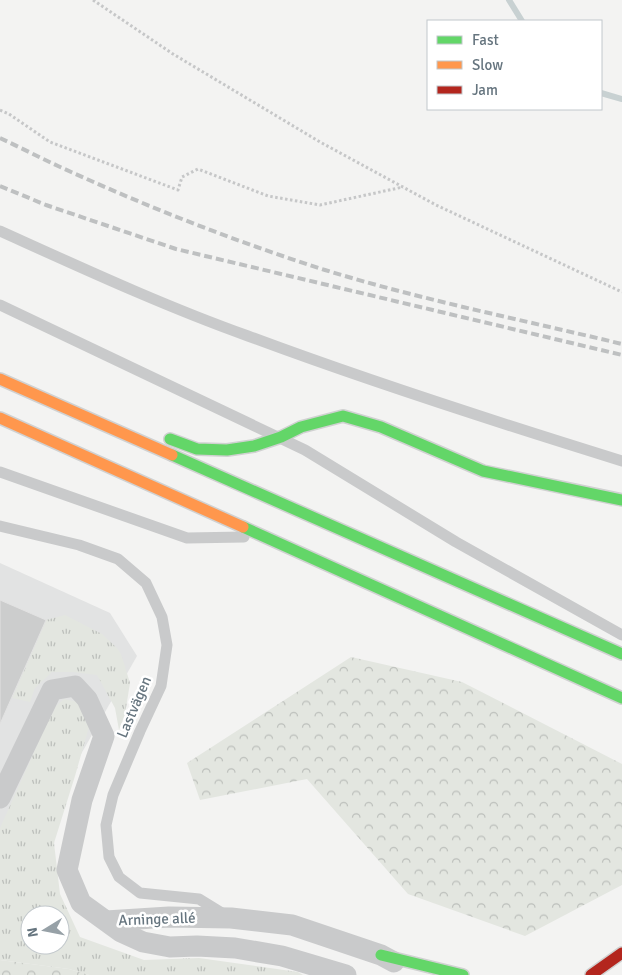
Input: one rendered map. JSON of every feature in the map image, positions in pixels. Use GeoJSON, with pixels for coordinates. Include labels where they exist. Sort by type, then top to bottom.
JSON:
{"type":"FeatureCollection","features":[{"type":"Feature","properties":{"kind":"main road"},"geometry":{"type":"LineString","coordinates":[[0,379],[622,654]]}},
{"type":"Feature","properties":{"kind":"main road"},"geometry":{"type":"LineString","coordinates":[[162,436],[197,449],[227,450],[254,446],[281,437],[301,427],[343,416],[381,427],[483,471],[622,500]]}},
{"type":"Feature","properties":{"kind":"main road"},"geometry":{"type":"LineString","coordinates":[[0,418],[622,698]]}},
{"type":"Feature","properties":{"kind":"main road"},"geometry":{"type":"LineString","coordinates":[[518,650],[622,708]]}},
{"type":"Feature","properties":{"kind":"main road"},"geometry":{"type":"LineString","coordinates":[[591,975],[622,953]]}},
{"type":"Feature","properties":{"kind":"main road"},"geometry":{"type":"LineString","coordinates":[[381,955],[464,975]]}},
{"type":"Feature","properties":{"kind":"street"},"geometry":{"type":"LineString","coordinates":[[0,798],[52,690],[75,686],[88,699],[104,736],[82,800],[67,870],[81,903],[106,921]]}},
{"type":"Feature","properties":{"kind":"street","name":"Arninge allé"},"geometry":{"type":"LineString","coordinates":[[106,921],[169,917],[231,918],[292,925],[381,955],[416,975]]}},
{"type":"Feature","properties":{"kind":"street","name":"Arninge allé"},"geometry":{"type":"LineString","coordinates":[[106,921],[121,932],[143,942],[170,947],[235,948],[282,956],[346,975]]}},
{"type":"Feature","properties":{"kind":"lane"},"geometry":{"type":"LineString","coordinates":[[0,231],[100,276],[246,336],[455,409],[622,461]]}},
{"type":"Feature","properties":{"kind":"lane"},"geometry":{"type":"LineString","coordinates":[[0,305],[281,437],[456,542],[622,635]]}},
{"type":"Feature","properties":{"kind":"lane"},"geometry":{"type":"LineString","coordinates":[[0,472],[187,538],[264,536]]}},
{"type":"Feature","properties":{"kind":"lane","name":"Lastvägen"},"geometry":{"type":"LineString","coordinates":[[0,526],[79,545],[118,559],[146,583],[162,617],[167,645],[162,686],[140,731],[113,795],[106,825],[109,857],[119,877],[140,893],[199,899],[231,918]]}},
{"type":"Feature","properties":{"kind":"path"},"geometry":{"type":"LineString","coordinates":[[93,0],[173,54],[264,110],[436,205],[622,292]]}},
{"type":"Feature","properties":{"kind":"path"},"geometry":{"type":"LineString","coordinates":[[0,110],[50,142],[178,190],[182,177],[198,170],[268,196],[320,205],[403,186]]}},
{"type":"Feature","properties":{"kind":"shaded area"},"geometry":{"type":"Polygon","coordinates":[[[0,563],[110,613],[137,656],[0,896],[0,563]]]}},
{"type":"Feature","properties":{"kind":"green space"},"geometry":{"type":"Polygon","coordinates":[[[65,615],[102,634],[121,654],[130,683],[125,714],[119,730],[115,708],[97,675],[52,672],[35,688],[30,702],[12,698],[46,620],[65,615]]]}},
{"type":"Feature","properties":{"kind":"green space"},"geometry":{"type":"Polygon","coordinates":[[[351,657],[462,682],[622,764],[622,885],[525,936],[408,894],[307,779],[200,800],[187,763],[351,657]]]}},
{"type":"Feature","properties":{"kind":"green space"},"geometry":{"type":"Polygon","coordinates":[[[64,699],[78,702],[89,727],[54,843],[60,894],[65,905],[20,905],[20,955],[70,955],[70,916],[80,937],[144,960],[199,958],[298,972],[303,975],[89,975],[69,969],[0,960],[0,828],[56,706],[64,699]]]}},
{"type":"Feature","properties":{"kind":"green space"},"geometry":{"type":"Polygon","coordinates":[[[0,960],[69,969],[89,975],[0,975],[0,960]]]}},
{"type":"Feature","properties":{"kind":"building"},"geometry":{"type":"Polygon","coordinates":[[[0,600],[46,620],[0,724],[0,600]]]}},
{"type":"Feature","properties":{"kind":"waterway"},"geometry":{"type":"LineString","coordinates":[[509,0],[521,20]]}},
{"type":"Feature","properties":{"kind":"waterway"},"geometry":{"type":"LineString","coordinates":[[602,93],[622,99]]}},
{"type":"Feature","properties":{"kind":"railway"},"geometry":{"type":"LineString","coordinates":[[0,138],[58,166],[157,209],[291,259],[398,291],[622,344]]}},
{"type":"Feature","properties":{"kind":"railway"},"geometry":{"type":"LineString","coordinates":[[0,186],[46,205],[176,249],[622,355]]}},
{"type":"Feature","properties":{"kind":"traffic: fast"},"geometry":{"type":"LineString","coordinates":[[170,439],[197,449],[227,450],[254,446],[281,437],[301,427],[343,416],[381,427],[483,471],[622,500]]}},
{"type":"Feature","properties":{"kind":"traffic: fast"},"geometry":{"type":"LineString","coordinates":[[172,455],[622,654]]}},
{"type":"Feature","properties":{"kind":"traffic: fast"},"geometry":{"type":"LineString","coordinates":[[243,527],[622,698]]}},
{"type":"Feature","properties":{"kind":"traffic: fast"},"geometry":{"type":"LineString","coordinates":[[381,955],[463,975]]}},
{"type":"Feature","properties":{"kind":"traffic: slow"},"geometry":{"type":"LineString","coordinates":[[0,379],[172,455]]}},
{"type":"Feature","properties":{"kind":"traffic: slow"},"geometry":{"type":"LineString","coordinates":[[0,418],[243,527]]}},
{"type":"Feature","properties":{"kind":"traffic: jam"},"geometry":{"type":"LineString","coordinates":[[591,975],[622,953]]}}]}
